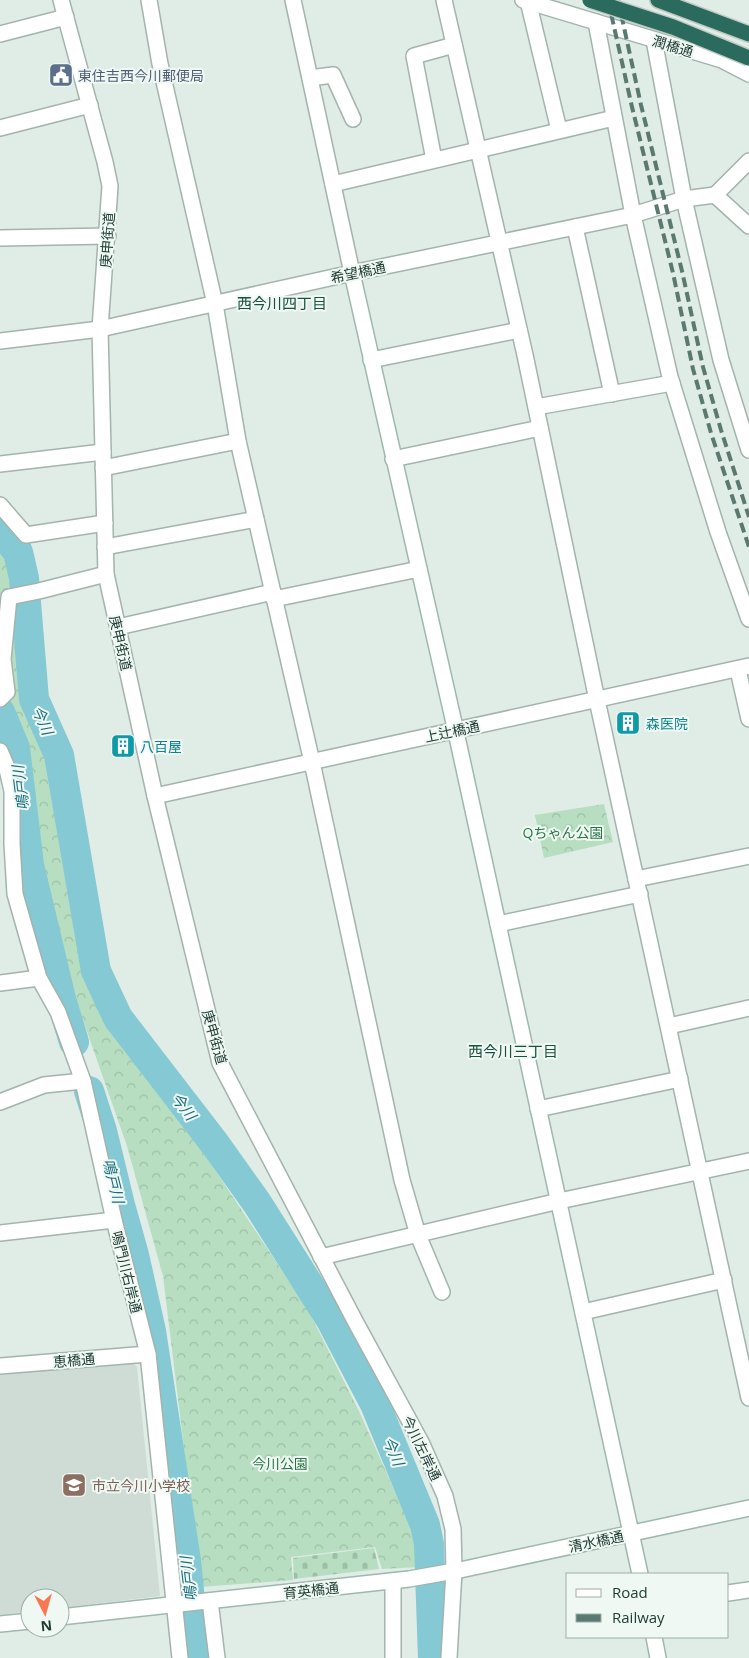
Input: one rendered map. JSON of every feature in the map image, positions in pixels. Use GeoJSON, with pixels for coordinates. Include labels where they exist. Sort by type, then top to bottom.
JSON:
{"type":"FeatureCollection","features":[{"type":"Feature","properties":{"kind":"highway"},"geometry":{"type":"LineString","coordinates":[[590,0],[673,27],[749,58]]}},
{"type":"Feature","properties":{"kind":"highway"},"geometry":{"type":"LineString","coordinates":[[658,0],[749,34]]}},
{"type":"Feature","properties":{"kind":"street","name":"庚申街道"},"geometry":{"type":"LineString","coordinates":[[61,0],[110,186],[100,329],[106,574],[155,796],[220,1063],[322,1257]]}},
{"type":"Feature","properties":{"kind":"street"},"geometry":{"type":"LineString","coordinates":[[149,0],[160,64],[215,304],[238,441],[312,762],[402,1180],[418,1235],[442,1292]]}},
{"type":"Feature","properties":{"kind":"street"},"geometry":{"type":"LineString","coordinates":[[293,0],[640,1573]]}},
{"type":"Feature","properties":{"kind":"street"},"geometry":{"type":"LineString","coordinates":[[444,0],[536,407],[597,700],[747,1377],[749,1398]]}},
{"type":"Feature","properties":{"kind":"street"},"geometry":{"type":"LineString","coordinates":[[525,1],[559,130]]}},
{"type":"Feature","properties":{"kind":"street","name":"潤橋通"},"geometry":{"type":"LineString","coordinates":[[525,1],[722,60],[749,74]]}},
{"type":"Feature","properties":{"kind":"street"},"geometry":{"type":"LineString","coordinates":[[0,34],[66,17]]}},
{"type":"Feature","properties":{"kind":"street"},"geometry":{"type":"LineString","coordinates":[[596,22],[633,215],[672,383],[718,532],[749,619]]}},
{"type":"Feature","properties":{"kind":"street"},"geometry":{"type":"LineString","coordinates":[[654,40],[684,199],[721,360],[749,450]]}},
{"type":"Feature","properties":{"kind":"street"},"geometry":{"type":"LineString","coordinates":[[434,160],[414,56],[454,44]]}},
{"type":"Feature","properties":{"kind":"street"},"geometry":{"type":"LineString","coordinates":[[310,78],[333,75],[353,119]]}},
{"type":"Feature","properties":{"kind":"street"},"geometry":{"type":"LineString","coordinates":[[0,128],[90,105]]}},
{"type":"Feature","properties":{"kind":"street"},"geometry":{"type":"LineString","coordinates":[[333,184],[614,118]]}},
{"type":"Feature","properties":{"kind":"street"},"geometry":{"type":"LineString","coordinates":[[749,161],[715,195],[749,226]]}},
{"type":"Feature","properties":{"kind":"street","name":"希望橋通"},"geometry":{"type":"LineString","coordinates":[[0,341],[100,329],[352,273],[633,215],[684,199],[715,195]]}},
{"type":"Feature","properties":{"kind":"street"},"geometry":{"type":"LineString","coordinates":[[575,227],[612,394]]}},
{"type":"Feature","properties":{"kind":"street"},"geometry":{"type":"LineString","coordinates":[[0,238],[108,236]]}},
{"type":"Feature","properties":{"kind":"street"},"geometry":{"type":"LineString","coordinates":[[371,360],[519,330]]}},
{"type":"Feature","properties":{"kind":"street"},"geometry":{"type":"LineString","coordinates":[[536,407],[672,383]]}},
{"type":"Feature","properties":{"kind":"street"},"geometry":{"type":"LineString","coordinates":[[394,459],[540,428]]}},
{"type":"Feature","properties":{"kind":"street"},"geometry":{"type":"LineString","coordinates":[[103,468],[238,441]]}},
{"type":"Feature","properties":{"kind":"street"},"geometry":{"type":"LineString","coordinates":[[0,464],[103,452]]}},
{"type":"Feature","properties":{"kind":"street"},"geometry":{"type":"LineString","coordinates":[[0,505],[26,535],[104,523]]}},
{"type":"Feature","properties":{"kind":"street"},"geometry":{"type":"LineString","coordinates":[[105,547],[256,519]]}},
{"type":"Feature","properties":{"kind":"street"},"geometry":{"type":"LineString","coordinates":[[118,627],[274,595],[419,569]]}},
{"type":"Feature","properties":{"kind":"street"},"geometry":{"type":"LineString","coordinates":[[1,699],[7,692],[3,659],[9,596],[39,591],[106,574]]}},
{"type":"Feature","properties":{"kind":"street"},"geometry":{"type":"LineString","coordinates":[[743,668],[749,719]]}},
{"type":"Feature","properties":{"kind":"street","name":"上辻橋通"},"geometry":{"type":"LineString","coordinates":[[155,796],[743,668]]}},
{"type":"Feature","properties":{"kind":"street","name":"鳴門川右岸通"},"geometry":{"type":"LineString","coordinates":[[0,752],[6,764],[12,791],[5,803],[7,889],[39,978],[58,1012],[84,1081],[114,1220],[148,1354],[178,1603],[180,1658]]}},
{"type":"Feature","properties":{"kind":"street"},"geometry":{"type":"LineString","coordinates":[[636,879],[749,856]]}},
{"type":"Feature","properties":{"kind":"street"},"geometry":{"type":"LineString","coordinates":[[498,924],[640,894]]}},
{"type":"Feature","properties":{"kind":"street"},"geometry":{"type":"LineString","coordinates":[[0,983],[39,978]]}},
{"type":"Feature","properties":{"kind":"street"},"geometry":{"type":"LineString","coordinates":[[668,1026],[749,1008]]}},
{"type":"Feature","properties":{"kind":"street"},"geometry":{"type":"LineString","coordinates":[[538,1109],[680,1079]]}},
{"type":"Feature","properties":{"kind":"street"},"geometry":{"type":"LineString","coordinates":[[0,1102],[44,1085],[84,1081]]}},
{"type":"Feature","properties":{"kind":"street"},"geometry":{"type":"LineString","coordinates":[[322,1257],[559,1201],[749,1161]]}},
{"type":"Feature","properties":{"kind":"street"},"geometry":{"type":"LineString","coordinates":[[0,1233],[114,1220]]}},
{"type":"Feature","properties":{"kind":"street","name":"今川左岸通"},"geometry":{"type":"LineString","coordinates":[[322,1257],[421,1442],[445,1496],[453,1529],[448,1572],[452,1595],[449,1658]]}},
{"type":"Feature","properties":{"kind":"street"},"geometry":{"type":"LineString","coordinates":[[583,1312],[724,1280]]}},
{"type":"Feature","properties":{"kind":"street","name":"恵橋通"},"geometry":{"type":"LineString","coordinates":[[0,1366],[148,1354]]}},
{"type":"Feature","properties":{"kind":"street","name":"清水橋通"},"geometry":{"type":"LineString","coordinates":[[421,1577],[749,1508]]}},
{"type":"Feature","properties":{"kind":"street","name":"育英橋通"},"geometry":{"type":"LineString","coordinates":[[178,1603],[421,1577]]}},
{"type":"Feature","properties":{"kind":"street"},"geometry":{"type":"LineString","coordinates":[[393,1581],[394,1658]]}},
{"type":"Feature","properties":{"kind":"street"},"geometry":{"type":"LineString","coordinates":[[729,1593],[749,1590]]}},
{"type":"Feature","properties":{"kind":"street"},"geometry":{"type":"LineString","coordinates":[[206,1601],[216,1658]]}},
{"type":"Feature","properties":{"kind":"street"},"geometry":{"type":"LineString","coordinates":[[70,1616],[178,1603]]}},
{"type":"Feature","properties":{"kind":"street"},"geometry":{"type":"LineString","coordinates":[[0,1624],[20,1621]]}},
{"type":"Feature","properties":{"kind":"street"},"geometry":{"type":"LineString","coordinates":[[654,1638],[658,1658]]}},
{"type":"Feature","properties":{"kind":"shaded area","name":"市立今川小学校"},"geometry":{"type":"Polygon","coordinates":[[[131,1361],[137,1367],[160,1596],[70,1607],[70,1588],[20,1588],[20,1612],[0,1615],[0,1375],[131,1361]]]}},
{"type":"Feature","properties":{"kind":"green space","name":"今川公園"},"geometry":{"type":"Polygon","coordinates":[[[0,552],[14,575],[27,705],[53,770],[73,889],[99,995],[308,1310],[359,1411],[409,1523],[420,1567],[382,1569],[375,1547],[291,1557],[293,1580],[201,1587],[163,1276],[127,1146],[62,960],[36,867],[30,810],[0,701],[0,552]]]}},
{"type":"Feature","properties":{"kind":"green space","name":"Qちゃん公園"},"geometry":{"type":"Polygon","coordinates":[[[604,804],[613,842],[544,858],[535,815],[604,804]]]}},
{"type":"Feature","properties":{"kind":"green space"},"geometry":{"type":"Polygon","coordinates":[[[374,1548],[379,1569],[294,1579],[293,1558],[374,1548]]]}},
{"type":"Feature","properties":{"kind":"waterway","name":"今川"},"geometry":{"type":"LineString","coordinates":[[0,530],[18,552],[24,578],[34,699],[59,755],[96,971],[118,1018],[215,1144],[257,1203],[331,1320],[375,1404],[425,1525],[429,1544],[433,1658]]}},
{"type":"Feature","properties":{"kind":"waterway","name":"鳴戸川"},"geometry":{"type":"LineString","coordinates":[[0,712],[15,748],[29,865],[61,999],[74,1042]]}},
{"type":"Feature","properties":{"kind":"waterway","name":"鳴戸川"},"geometry":{"type":"LineString","coordinates":[[89,1091],[102,1131],[134,1255],[151,1331],[186,1561],[196,1658]]}},
{"type":"Feature","properties":{"kind":"railway"},"geometry":{"type":"LineString","coordinates":[[608,0],[673,273],[693,369],[711,433],[749,547]]}},
{"type":"Feature","properties":{"kind":"railway"},"geometry":{"type":"LineString","coordinates":[[618,0],[703,367],[749,517]]}},
{"type":"Feature","properties":{"kind":"place","name":"東住吉西今川郵便局"},"geometry":{"type":"Point","coordinates":[61,75]}},
{"type":"Feature","properties":{"kind":"place","name":"森医院"},"geometry":{"type":"Point","coordinates":[628,723]}},
{"type":"Feature","properties":{"kind":"place","name":"八百屋"},"geometry":{"type":"Point","coordinates":[123,746]}},
{"type":"Feature","properties":{"kind":"place","name":"市立今川小学校"},"geometry":{"type":"Point","coordinates":[74,1485]}},
{"type":"Feature","properties":{"kind":"district","name":"西今川四丁目"},"geometry":{"type":"Point","coordinates":[282,303]}},
{"type":"Feature","properties":{"kind":"district","name":"西今川三丁目"},"geometry":{"type":"Point","coordinates":[513,1051]}}]}
